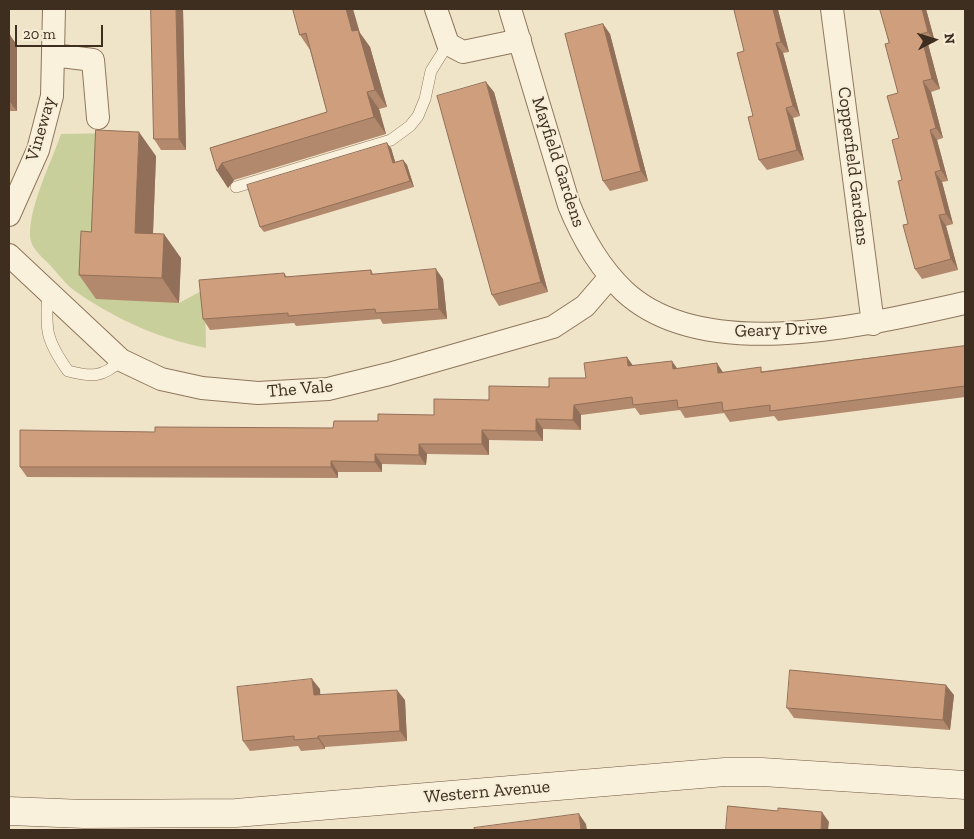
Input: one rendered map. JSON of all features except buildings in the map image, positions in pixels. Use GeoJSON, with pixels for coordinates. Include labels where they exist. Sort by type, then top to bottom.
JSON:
{"type":"FeatureCollection","features":[{"type":"Feature","properties":{"kind":"street","name":"Vineway"},"geometry":{"type":"LineString","coordinates":[[9,215],[40,141],[52,96],[54,9]]}},
{"type":"Feature","properties":{"kind":"street"},"geometry":{"type":"LineString","coordinates":[[436,9],[448,44],[462,52],[520,40]]}},
{"type":"Feature","properties":{"kind":"street","name":"Mayfield Gardens"},"geometry":{"type":"LineString","coordinates":[[510,9],[569,206],[579,229],[610,277]]}},
{"type":"Feature","properties":{"kind":"street","name":"Copperfield Gardens"},"geometry":{"type":"LineString","coordinates":[[832,9],[873,324]]}},
{"type":"Feature","properties":{"kind":"street"},"geometry":{"type":"LineString","coordinates":[[54,55],[93,60],[98,118]]}},
{"type":"Feature","properties":{"kind":"street","name":"The Vale"},"geometry":{"type":"LineString","coordinates":[[9,255],[121,360],[160,379],[202,388],[258,392],[328,388],[389,374],[554,327],[585,306],[610,277]]}},
{"type":"Feature","properties":{"kind":"street","name":"Geary Drive"},"geometry":{"type":"LineString","coordinates":[[610,277],[626,293],[656,312],[684,324],[721,332],[768,334],[873,324],[965,303]]}},
{"type":"Feature","properties":{"kind":"street","name":"Western Avenue"},"geometry":{"type":"LineString","coordinates":[[9,811],[168,818],[310,808],[725,772],[762,772],[965,785]]}},
{"type":"Feature","properties":{"kind":"lane"},"geometry":{"type":"LineString","coordinates":[[236,187],[391,140],[410,126],[418,116],[425,99],[431,71],[448,44]]}},
{"type":"Feature","properties":{"kind":"lane"},"geometry":{"type":"LineString","coordinates":[[48,292],[45,326],[54,351],[68,371],[90,377],[112,370],[121,360]]}},
{"type":"Feature","properties":{"kind":"green space"},"geometry":{"type":"Polygon","coordinates":[[[111,133],[179,303],[205,289],[206,348],[154,333],[121,319],[90,301],[64,281],[34,248],[30,240],[33,211],[61,134],[111,133]]]}}]}
